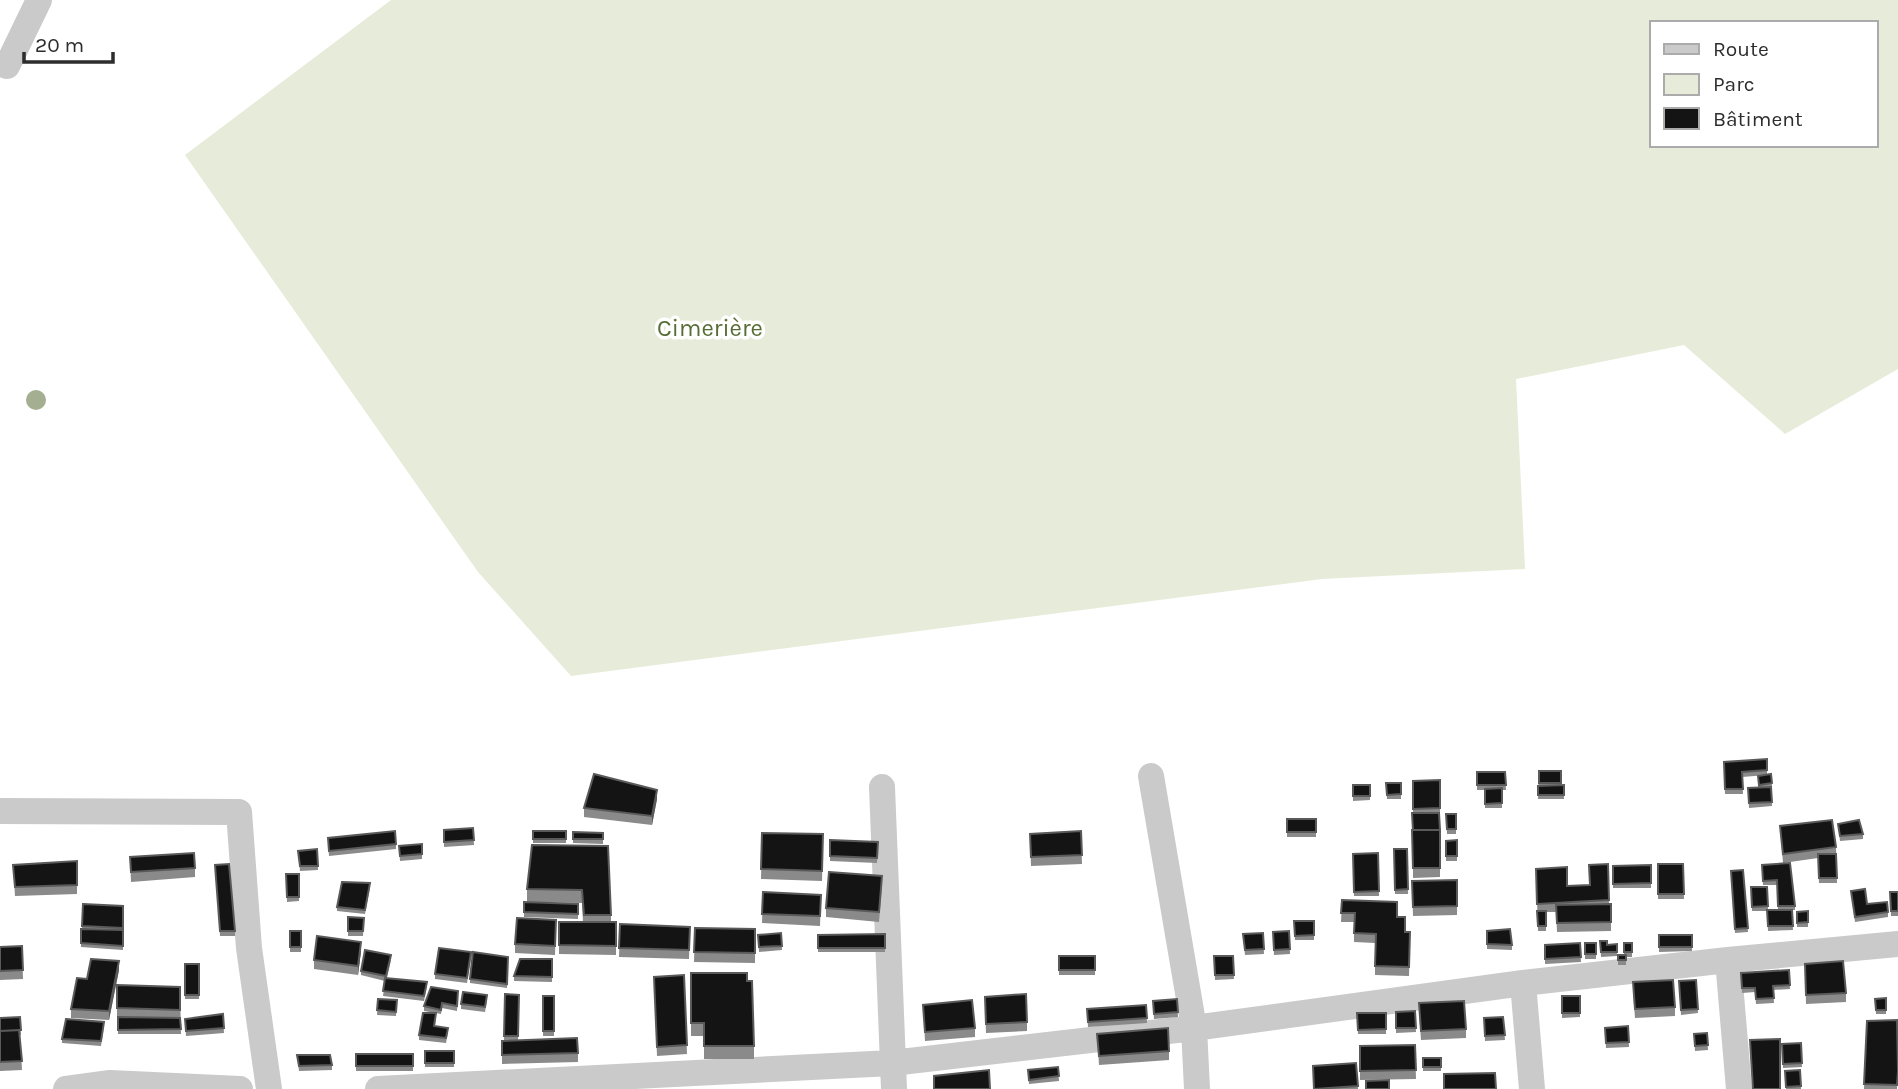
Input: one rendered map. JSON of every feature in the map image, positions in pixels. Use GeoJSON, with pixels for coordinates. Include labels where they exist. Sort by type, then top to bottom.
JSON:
{"type":"FeatureCollection","features":[{"type":"Feature","properties":{"kind":"street"},"geometry":{"type":"LineString","coordinates":[[7,66],[39,0]]}},
{"type":"Feature","properties":{"kind":"street"},"geometry":{"type":"LineString","coordinates":[[1151,776],[1194,1028],[1197,1089]]}},
{"type":"Feature","properties":{"kind":"street"},"geometry":{"type":"LineString","coordinates":[[882,787],[893,1076]]}},
{"type":"Feature","properties":{"kind":"street"},"geometry":{"type":"LineString","coordinates":[[0,811],[239,812],[249,948],[269,1089]]}},
{"type":"Feature","properties":{"kind":"street"},"geometry":{"type":"LineString","coordinates":[[378,1089],[893,1076],[1194,1028],[1523,983],[1898,944]]}},
{"type":"Feature","properties":{"kind":"street"},"geometry":{"type":"LineString","coordinates":[[1728,960],[1739,1089]]}},
{"type":"Feature","properties":{"kind":"street"},"geometry":{"type":"LineString","coordinates":[[1523,983],[1532,1089]]}},
{"type":"Feature","properties":{"kind":"street"},"geometry":{"type":"LineString","coordinates":[[66,1089],[110,1083],[240,1089]]}},
{"type":"Feature","properties":{"kind":"green space","name":"Cimerière"},"geometry":{"type":"Polygon","coordinates":[[[391,0],[1898,0],[1898,369],[1785,434],[1684,345],[1516,379],[1525,569],[1322,579],[571,676],[478,572],[185,155],[391,0]]]}},
{"type":"Feature","properties":{"kind":"building"},"geometry":{"type":"Polygon","coordinates":[[[1767,759],[1767,770],[1742,772],[1743,789],[1725,789],[1724,762],[1767,759]]]}},
{"type":"Feature","properties":{"kind":"building"},"geometry":{"type":"Polygon","coordinates":[[[1539,771],[1561,771],[1561,783],[1539,783],[1539,771]]]}},
{"type":"Feature","properties":{"kind":"building"},"geometry":{"type":"Polygon","coordinates":[[[1477,772],[1505,772],[1506,785],[1477,785],[1477,772]]]}},
{"type":"Feature","properties":{"kind":"building"},"geometry":{"type":"Polygon","coordinates":[[[594,774],[657,790],[652,816],[584,808],[594,774]]]}},
{"type":"Feature","properties":{"kind":"building"},"geometry":{"type":"Polygon","coordinates":[[[1771,774],[1772,783],[1759,785],[1758,776],[1771,774]]]}},
{"type":"Feature","properties":{"kind":"building"},"geometry":{"type":"Polygon","coordinates":[[[1440,780],[1440,808],[1413,809],[1413,781],[1440,780]]]}},
{"type":"Feature","properties":{"kind":"building"},"geometry":{"type":"Polygon","coordinates":[[[1386,783],[1401,783],[1401,794],[1387,795],[1386,783]]]}},
{"type":"Feature","properties":{"kind":"building"},"geometry":{"type":"Polygon","coordinates":[[[1353,785],[1370,785],[1370,796],[1353,796],[1353,785]]]}},
{"type":"Feature","properties":{"kind":"building"},"geometry":{"type":"Polygon","coordinates":[[[1564,785],[1564,795],[1538,795],[1538,786],[1564,785]]]}},
{"type":"Feature","properties":{"kind":"building"},"geometry":{"type":"Polygon","coordinates":[[[1771,787],[1772,802],[1749,803],[1748,788],[1771,787]]]}},
{"type":"Feature","properties":{"kind":"building"},"geometry":{"type":"Polygon","coordinates":[[[1502,788],[1502,803],[1485,804],[1485,789],[1502,788]]]}},
{"type":"Feature","properties":{"kind":"building"},"geometry":{"type":"Polygon","coordinates":[[[1412,813],[1439,813],[1440,830],[1413,830],[1412,813]]]}},
{"type":"Feature","properties":{"kind":"building"},"geometry":{"type":"Polygon","coordinates":[[[1446,814],[1456,814],[1456,829],[1447,829],[1446,814]]]}},
{"type":"Feature","properties":{"kind":"building"},"geometry":{"type":"Polygon","coordinates":[[[1287,819],[1316,819],[1316,832],[1287,832],[1287,819]]]}},
{"type":"Feature","properties":{"kind":"building"},"geometry":{"type":"Polygon","coordinates":[[[1832,820],[1836,847],[1783,854],[1780,826],[1832,820]]]}},
{"type":"Feature","properties":{"kind":"building"},"geometry":{"type":"Polygon","coordinates":[[[1859,820],[1863,834],[1840,836],[1838,824],[1859,820]]]}},
{"type":"Feature","properties":{"kind":"building"},"geometry":{"type":"Polygon","coordinates":[[[473,828],[474,840],[444,842],[444,830],[473,828]]]}},
{"type":"Feature","properties":{"kind":"building"},"geometry":{"type":"Polygon","coordinates":[[[1412,830],[1440,830],[1440,868],[1413,868],[1412,830]]]}},
{"type":"Feature","properties":{"kind":"building"},"geometry":{"type":"Polygon","coordinates":[[[395,831],[396,844],[329,851],[328,838],[395,831]]]}},
{"type":"Feature","properties":{"kind":"building"},"geometry":{"type":"Polygon","coordinates":[[[533,831],[566,831],[566,839],[533,839],[533,831]]]}},
{"type":"Feature","properties":{"kind":"building"},"geometry":{"type":"Polygon","coordinates":[[[1081,831],[1082,855],[1031,857],[1030,834],[1081,831]]]}},
{"type":"Feature","properties":{"kind":"building"},"geometry":{"type":"Polygon","coordinates":[[[573,832],[603,833],[603,839],[573,839],[573,832]]]}},
{"type":"Feature","properties":{"kind":"building"},"geometry":{"type":"Polygon","coordinates":[[[762,833],[823,834],[822,871],[761,869],[762,833]]]}},
{"type":"Feature","properties":{"kind":"building"},"geometry":{"type":"Polygon","coordinates":[[[830,840],[878,842],[877,858],[830,856],[830,840]]]}},
{"type":"Feature","properties":{"kind":"building"},"geometry":{"type":"Polygon","coordinates":[[[1457,840],[1457,856],[1446,856],[1446,841],[1457,840]]]}},
{"type":"Feature","properties":{"kind":"building"},"geometry":{"type":"Polygon","coordinates":[[[422,844],[422,854],[400,856],[399,846],[422,844]]]}},
{"type":"Feature","properties":{"kind":"building"},"geometry":{"type":"Polygon","coordinates":[[[532,845],[608,846],[611,915],[584,915],[582,890],[527,889],[532,845]]]}},
{"type":"Feature","properties":{"kind":"building"},"geometry":{"type":"Polygon","coordinates":[[[317,849],[318,866],[300,866],[298,851],[317,849]]]}},
{"type":"Feature","properties":{"kind":"building"},"geometry":{"type":"Polygon","coordinates":[[[1394,849],[1407,849],[1408,889],[1395,890],[1394,849]]]}},
{"type":"Feature","properties":{"kind":"building"},"geometry":{"type":"Polygon","coordinates":[[[194,853],[195,868],[131,872],[130,857],[194,853]]]}},
{"type":"Feature","properties":{"kind":"building"},"geometry":{"type":"Polygon","coordinates":[[[1378,853],[1379,891],[1354,892],[1353,854],[1378,853]]]}},
{"type":"Feature","properties":{"kind":"building"},"geometry":{"type":"Polygon","coordinates":[[[1818,854],[1836,854],[1837,878],[1819,878],[1818,854]]]}},
{"type":"Feature","properties":{"kind":"building"},"geometry":{"type":"Polygon","coordinates":[[[77,861],[77,885],[15,887],[13,865],[77,861]]]}},
{"type":"Feature","properties":{"kind":"building"},"geometry":{"type":"Polygon","coordinates":[[[1790,863],[1795,906],[1778,906],[1777,880],[1763,881],[1762,865],[1790,863]]]}},
{"type":"Feature","properties":{"kind":"building"},"geometry":{"type":"Polygon","coordinates":[[[229,864],[235,931],[220,931],[215,865],[229,864]]]}},
{"type":"Feature","properties":{"kind":"building"},"geometry":{"type":"Polygon","coordinates":[[[1608,864],[1609,900],[1537,904],[1536,869],[1567,867],[1567,886],[1590,885],[1589,865],[1608,864]]]}},
{"type":"Feature","properties":{"kind":"building"},"geometry":{"type":"Polygon","coordinates":[[[1658,864],[1683,864],[1684,894],[1658,894],[1658,864]]]}},
{"type":"Feature","properties":{"kind":"building"},"geometry":{"type":"Polygon","coordinates":[[[1651,865],[1651,883],[1613,884],[1613,866],[1651,865]]]}},
{"type":"Feature","properties":{"kind":"building"},"geometry":{"type":"Polygon","coordinates":[[[1743,870],[1748,928],[1735,929],[1731,871],[1743,870]]]}},
{"type":"Feature","properties":{"kind":"building"},"geometry":{"type":"Polygon","coordinates":[[[829,872],[882,876],[879,912],[826,908],[829,872]]]}},
{"type":"Feature","properties":{"kind":"building"},"geometry":{"type":"Polygon","coordinates":[[[286,874],[299,874],[299,897],[287,897],[286,874]]]}},
{"type":"Feature","properties":{"kind":"building"},"geometry":{"type":"Polygon","coordinates":[[[1457,880],[1457,906],[1413,907],[1412,881],[1457,880]]]}},
{"type":"Feature","properties":{"kind":"building"},"geometry":{"type":"Polygon","coordinates":[[[342,882],[370,883],[365,910],[337,907],[342,882]]]}},
{"type":"Feature","properties":{"kind":"building"},"geometry":{"type":"Polygon","coordinates":[[[1751,887],[1767,887],[1768,906],[1752,907],[1751,887]]]}},
{"type":"Feature","properties":{"kind":"building"},"geometry":{"type":"Polygon","coordinates":[[[1865,889],[1867,904],[1887,902],[1888,912],[1855,917],[1851,891],[1865,889]]]}},
{"type":"Feature","properties":{"kind":"building"},"geometry":{"type":"Polygon","coordinates":[[[763,892],[821,895],[820,916],[762,914],[763,892]]]}},
{"type":"Feature","properties":{"kind":"building"},"geometry":{"type":"Polygon","coordinates":[[[1890,892],[1898,892],[1898,911],[1891,911],[1890,892]]]}},
{"type":"Feature","properties":{"kind":"building"},"geometry":{"type":"Polygon","coordinates":[[[1342,900],[1397,902],[1397,917],[1405,917],[1405,932],[1410,932],[1409,967],[1375,966],[1376,934],[1354,933],[1355,913],[1341,913],[1342,900]]]}},
{"type":"Feature","properties":{"kind":"building"},"geometry":{"type":"Polygon","coordinates":[[[524,902],[578,904],[578,914],[524,912],[524,902]]]}},
{"type":"Feature","properties":{"kind":"building"},"geometry":{"type":"Polygon","coordinates":[[[83,904],[123,906],[123,928],[82,926],[83,904]]]}},
{"type":"Feature","properties":{"kind":"building"},"geometry":{"type":"Polygon","coordinates":[[[1611,904],[1611,922],[1557,923],[1556,905],[1611,904]]]}},
{"type":"Feature","properties":{"kind":"building"},"geometry":{"type":"Polygon","coordinates":[[[1767,910],[1792,910],[1793,926],[1768,926],[1767,910]]]}},
{"type":"Feature","properties":{"kind":"building"},"geometry":{"type":"Polygon","coordinates":[[[1537,911],[1546,911],[1546,926],[1538,926],[1537,911]]]}},
{"type":"Feature","properties":{"kind":"building"},"geometry":{"type":"Polygon","coordinates":[[[1808,911],[1808,922],[1797,923],[1797,912],[1808,911]]]}},
{"type":"Feature","properties":{"kind":"building"},"geometry":{"type":"Polygon","coordinates":[[[348,917],[364,918],[363,931],[348,931],[348,917]]]}},
{"type":"Feature","properties":{"kind":"building"},"geometry":{"type":"Polygon","coordinates":[[[517,918],[556,920],[555,946],[515,944],[517,918]]]}},
{"type":"Feature","properties":{"kind":"building"},"geometry":{"type":"Polygon","coordinates":[[[1294,921],[1314,921],[1314,935],[1295,936],[1294,921]]]}},
{"type":"Feature","properties":{"kind":"building"},"geometry":{"type":"Polygon","coordinates":[[[559,922],[616,922],[616,946],[559,945],[559,922]]]}},
{"type":"Feature","properties":{"kind":"building"},"geometry":{"type":"Polygon","coordinates":[[[620,924],[690,927],[689,950],[619,948],[620,924]]]}},
{"type":"Feature","properties":{"kind":"building"},"geometry":{"type":"Polygon","coordinates":[[[695,928],[755,929],[755,953],[694,952],[695,928]]]}},
{"type":"Feature","properties":{"kind":"building"},"geometry":{"type":"Polygon","coordinates":[[[81,929],[123,930],[123,946],[81,943],[81,929]]]}},
{"type":"Feature","properties":{"kind":"building"},"geometry":{"type":"Polygon","coordinates":[[[1510,929],[1512,945],[1487,944],[1487,931],[1510,929]]]}},
{"type":"Feature","properties":{"kind":"building"},"geometry":{"type":"Polygon","coordinates":[[[290,931],[301,931],[301,947],[290,947],[290,931]]]}},
{"type":"Feature","properties":{"kind":"building"},"geometry":{"type":"Polygon","coordinates":[[[1289,931],[1290,949],[1274,950],[1273,932],[1289,931]]]}},
{"type":"Feature","properties":{"kind":"building"},"geometry":{"type":"Polygon","coordinates":[[[781,933],[782,946],[759,947],[758,935],[781,933]]]}},
{"type":"Feature","properties":{"kind":"building"},"geometry":{"type":"Polygon","coordinates":[[[1263,933],[1264,949],[1245,950],[1243,934],[1263,933]]]}},
{"type":"Feature","properties":{"kind":"building"},"geometry":{"type":"Polygon","coordinates":[[[885,934],[885,948],[818,948],[818,935],[885,934]]]}},
{"type":"Feature","properties":{"kind":"building"},"geometry":{"type":"Polygon","coordinates":[[[1659,935],[1692,935],[1692,947],[1659,947],[1659,935]]]}},
{"type":"Feature","properties":{"kind":"building"},"geometry":{"type":"Polygon","coordinates":[[[317,936],[361,942],[358,966],[314,960],[317,936]]]}},
{"type":"Feature","properties":{"kind":"building"},"geometry":{"type":"Polygon","coordinates":[[[1600,941],[1607,941],[1607,945],[1617,944],[1617,952],[1601,952],[1600,941]]]}},
{"type":"Feature","properties":{"kind":"building"},"geometry":{"type":"Polygon","coordinates":[[[1580,943],[1581,957],[1545,959],[1545,945],[1580,943]]]}},
{"type":"Feature","properties":{"kind":"building"},"geometry":{"type":"Polygon","coordinates":[[[1585,943],[1596,943],[1596,954],[1585,954],[1585,943]]]}},
{"type":"Feature","properties":{"kind":"building"},"geometry":{"type":"Polygon","coordinates":[[[1624,943],[1632,943],[1632,952],[1624,952],[1624,943]]]}},
{"type":"Feature","properties":{"kind":"building"},"geometry":{"type":"Polygon","coordinates":[[[22,946],[23,970],[0,971],[0,947],[22,946]]]}},
{"type":"Feature","properties":{"kind":"building"},"geometry":{"type":"Polygon","coordinates":[[[439,948],[471,952],[467,978],[435,974],[439,948]]]}},
{"type":"Feature","properties":{"kind":"building"},"geometry":{"type":"Polygon","coordinates":[[[365,950],[391,955],[386,976],[361,971],[365,950]]]}},
{"type":"Feature","properties":{"kind":"building"},"geometry":{"type":"Polygon","coordinates":[[[473,952],[508,957],[507,984],[470,979],[473,952]]]}},
{"type":"Feature","properties":{"kind":"building"},"geometry":{"type":"Polygon","coordinates":[[[1618,955],[1626,955],[1626,960],[1618,960],[1618,955]]]}},
{"type":"Feature","properties":{"kind":"building"},"geometry":{"type":"Polygon","coordinates":[[[1059,956],[1095,956],[1095,970],[1059,970],[1059,956]]]}},
{"type":"Feature","properties":{"kind":"building"},"geometry":{"type":"Polygon","coordinates":[[[1214,956],[1233,956],[1234,975],[1215,975],[1214,956]]]}},
{"type":"Feature","properties":{"kind":"building"},"geometry":{"type":"Polygon","coordinates":[[[91,959],[119,961],[109,1011],[71,1009],[77,978],[87,979],[91,959]]]}},
{"type":"Feature","properties":{"kind":"building"},"geometry":{"type":"Polygon","coordinates":[[[520,959],[552,959],[552,977],[514,976],[520,959]]]}},
{"type":"Feature","properties":{"kind":"building"},"geometry":{"type":"Polygon","coordinates":[[[1843,961],[1846,993],[1806,995],[1805,964],[1843,961]]]}},
{"type":"Feature","properties":{"kind":"building"},"geometry":{"type":"Polygon","coordinates":[[[185,964],[199,964],[199,995],[185,995],[185,964]]]}},
{"type":"Feature","properties":{"kind":"building"},"geometry":{"type":"Polygon","coordinates":[[[1789,970],[1790,985],[1773,986],[1774,998],[1756,999],[1755,988],[1742,988],[1741,973],[1789,970]]]}},
{"type":"Feature","properties":{"kind":"building"},"geometry":{"type":"Polygon","coordinates":[[[691,973],[747,973],[747,981],[752,981],[754,1046],[704,1046],[704,1023],[691,1023],[691,973]]]}},
{"type":"Feature","properties":{"kind":"building"},"geometry":{"type":"Polygon","coordinates":[[[684,975],[687,1045],[657,1047],[654,977],[684,975]]]}},
{"type":"Feature","properties":{"kind":"building"},"geometry":{"type":"Polygon","coordinates":[[[385,978],[427,982],[424,996],[383,991],[385,978]]]}},
{"type":"Feature","properties":{"kind":"building"},"geometry":{"type":"Polygon","coordinates":[[[1673,980],[1675,1007],[1635,1009],[1633,982],[1673,980]]]}},
{"type":"Feature","properties":{"kind":"building"},"geometry":{"type":"Polygon","coordinates":[[[1696,980],[1698,1009],[1681,1010],[1679,981],[1696,980]]]}},
{"type":"Feature","properties":{"kind":"building"},"geometry":{"type":"Polygon","coordinates":[[[117,985],[180,987],[180,1010],[117,1008],[117,985]]]}},
{"type":"Feature","properties":{"kind":"building"},"geometry":{"type":"Polygon","coordinates":[[[431,987],[458,991],[457,1006],[442,1003],[441,1010],[424,1006],[431,987]]]}},
{"type":"Feature","properties":{"kind":"building"},"geometry":{"type":"Polygon","coordinates":[[[463,992],[487,995],[485,1007],[461,1004],[463,992]]]}},
{"type":"Feature","properties":{"kind":"building"},"geometry":{"type":"Polygon","coordinates":[[[505,994],[519,995],[518,1036],[504,1036],[505,994]]]}},
{"type":"Feature","properties":{"kind":"building"},"geometry":{"type":"Polygon","coordinates":[[[1026,994],[1027,1022],[986,1024],[985,997],[1026,994]]]}},
{"type":"Feature","properties":{"kind":"building"},"geometry":{"type":"Polygon","coordinates":[[[543,996],[554,996],[554,1031],[543,1031],[543,996]]]}},
{"type":"Feature","properties":{"kind":"building"},"geometry":{"type":"Polygon","coordinates":[[[1562,996],[1580,996],[1580,1013],[1562,1013],[1562,996]]]}},
{"type":"Feature","properties":{"kind":"building"},"geometry":{"type":"Polygon","coordinates":[[[1886,998],[1886,1010],[1876,1010],[1875,999],[1886,998]]]}},
{"type":"Feature","properties":{"kind":"building"},"geometry":{"type":"Polygon","coordinates":[[[378,999],[397,1000],[396,1012],[377,1010],[378,999]]]}},
{"type":"Feature","properties":{"kind":"building"},"geometry":{"type":"Polygon","coordinates":[[[1177,999],[1178,1012],[1154,1014],[1153,1001],[1177,999]]]}},
{"type":"Feature","properties":{"kind":"building"},"geometry":{"type":"Polygon","coordinates":[[[972,1000],[975,1028],[925,1032],[923,1005],[972,1000]]]}},
{"type":"Feature","properties":{"kind":"building"},"geometry":{"type":"Polygon","coordinates":[[[1464,1001],[1466,1029],[1421,1031],[1419,1003],[1464,1001]]]}},
{"type":"Feature","properties":{"kind":"building"},"geometry":{"type":"Polygon","coordinates":[[[1146,1005],[1147,1018],[1088,1022],[1087,1009],[1146,1005]]]}},
{"type":"Feature","properties":{"kind":"building"},"geometry":{"type":"Polygon","coordinates":[[[1415,1011],[1416,1028],[1396,1028],[1396,1012],[1415,1011]]]}},
{"type":"Feature","properties":{"kind":"building"},"geometry":{"type":"Polygon","coordinates":[[[423,1013],[436,1013],[434,1026],[448,1028],[446,1038],[419,1035],[423,1013]]]}},
{"type":"Feature","properties":{"kind":"building"},"geometry":{"type":"Polygon","coordinates":[[[1357,1013],[1386,1013],[1386,1029],[1358,1030],[1357,1013]]]}},
{"type":"Feature","properties":{"kind":"building"},"geometry":{"type":"Polygon","coordinates":[[[223,1014],[224,1028],[186,1031],[185,1019],[223,1014]]]}},
{"type":"Feature","properties":{"kind":"building"},"geometry":{"type":"Polygon","coordinates":[[[20,1017],[21,1030],[0,1031],[0,1018],[20,1017]]]}},
{"type":"Feature","properties":{"kind":"building"},"geometry":{"type":"Polygon","coordinates":[[[118,1017],[180,1018],[181,1029],[118,1030],[118,1017]]]}},
{"type":"Feature","properties":{"kind":"building"},"geometry":{"type":"Polygon","coordinates":[[[1503,1017],[1505,1035],[1485,1036],[1484,1018],[1503,1017]]]}},
{"type":"Feature","properties":{"kind":"building"},"geometry":{"type":"Polygon","coordinates":[[[66,1019],[104,1022],[101,1041],[62,1039],[66,1019]]]}},
{"type":"Feature","properties":{"kind":"building"},"geometry":{"type":"Polygon","coordinates":[[[1897,1020],[1897,1085],[1864,1084],[1867,1021],[1897,1020]]]}},
{"type":"Feature","properties":{"kind":"building"},"geometry":{"type":"Polygon","coordinates":[[[1628,1026],[1629,1042],[1606,1043],[1605,1028],[1628,1026]]]}},
{"type":"Feature","properties":{"kind":"building"},"geometry":{"type":"Polygon","coordinates":[[[1168,1028],[1169,1051],[1099,1056],[1097,1034],[1168,1028]]]}},
{"type":"Feature","properties":{"kind":"building"},"geometry":{"type":"Polygon","coordinates":[[[19,1030],[22,1061],[0,1062],[0,1031],[19,1030]]]}},
{"type":"Feature","properties":{"kind":"building"},"geometry":{"type":"Polygon","coordinates":[[[1707,1033],[1708,1045],[1695,1046],[1694,1034],[1707,1033]]]}},
{"type":"Feature","properties":{"kind":"building"},"geometry":{"type":"Polygon","coordinates":[[[577,1038],[578,1053],[502,1055],[502,1041],[577,1038]]]}},
{"type":"Feature","properties":{"kind":"building"},"geometry":{"type":"Polygon","coordinates":[[[1780,1039],[1780,1089],[1753,1089],[1750,1040],[1780,1039]]]}},
{"type":"Feature","properties":{"kind":"building"},"geometry":{"type":"Polygon","coordinates":[[[1801,1043],[1802,1063],[1783,1064],[1782,1044],[1801,1043]]]}},
{"type":"Feature","properties":{"kind":"building"},"geometry":{"type":"Polygon","coordinates":[[[1415,1045],[1416,1070],[1360,1071],[1360,1046],[1415,1045]]]}},
{"type":"Feature","properties":{"kind":"building"},"geometry":{"type":"Polygon","coordinates":[[[425,1051],[454,1051],[454,1063],[425,1063],[425,1051]]]}},
{"type":"Feature","properties":{"kind":"building"},"geometry":{"type":"Polygon","coordinates":[[[356,1054],[413,1054],[413,1066],[356,1066],[356,1054]]]}},
{"type":"Feature","properties":{"kind":"building"},"geometry":{"type":"Polygon","coordinates":[[[297,1055],[330,1055],[332,1065],[299,1066],[297,1055]]]}},
{"type":"Feature","properties":{"kind":"building"},"geometry":{"type":"Polygon","coordinates":[[[1423,1058],[1441,1058],[1441,1067],[1423,1067],[1423,1058]]]}},
{"type":"Feature","properties":{"kind":"building"},"geometry":{"type":"Polygon","coordinates":[[[1356,1063],[1358,1086],[1314,1089],[1313,1066],[1356,1063]]]}},
{"type":"Feature","properties":{"kind":"building"},"geometry":{"type":"Polygon","coordinates":[[[1058,1067],[1059,1076],[1029,1080],[1028,1070],[1058,1067]]]}},
{"type":"Feature","properties":{"kind":"building"},"geometry":{"type":"Polygon","coordinates":[[[989,1070],[990,1089],[934,1089],[934,1076],[989,1070]]]}},
{"type":"Feature","properties":{"kind":"building"},"geometry":{"type":"Polygon","coordinates":[[[1800,1070],[1801,1086],[1786,1087],[1785,1071],[1800,1070]]]}},
{"type":"Feature","properties":{"kind":"building"},"geometry":{"type":"Polygon","coordinates":[[[1495,1073],[1496,1089],[1444,1089],[1444,1074],[1495,1073]]]}},
{"type":"Feature","properties":{"kind":"building"},"geometry":{"type":"Polygon","coordinates":[[[1389,1080],[1389,1089],[1366,1089],[1366,1081],[1389,1080]]]}}]}
